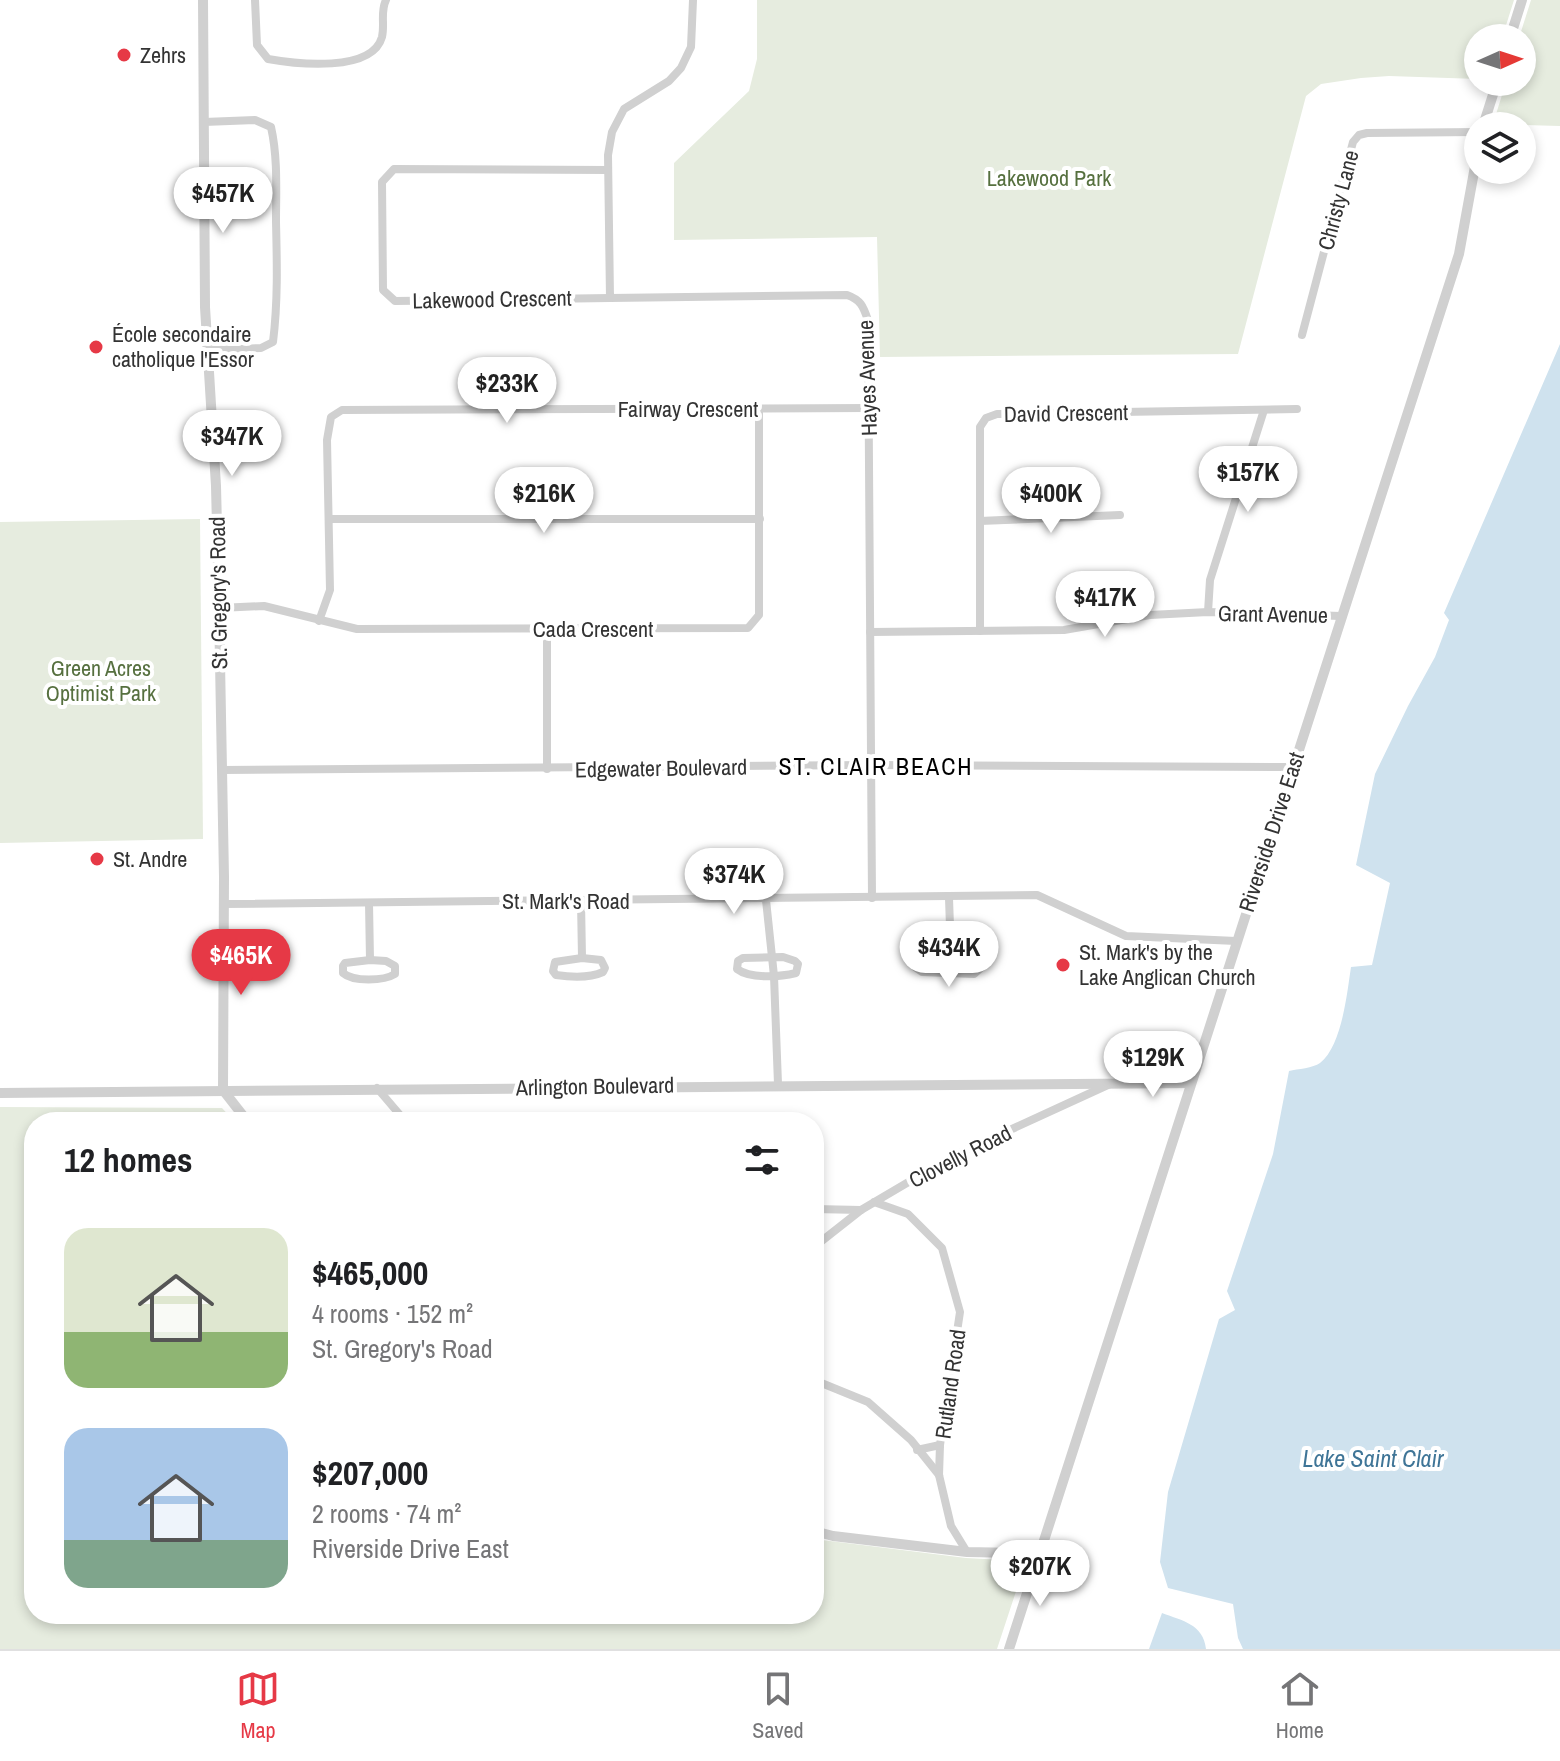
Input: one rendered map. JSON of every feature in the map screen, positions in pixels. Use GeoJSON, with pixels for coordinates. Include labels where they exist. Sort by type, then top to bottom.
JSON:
{"type":"FeatureCollection","features":[{"type":"Feature","properties":{"kind":"street","name":"St. Gregory's Road"},"geometry":{"type":"LineString","coordinates":[[203,0],[205,307],[219,608],[222,770],[223,1090]]}},
{"type":"Feature","properties":{"kind":"street"},"geometry":{"type":"LineString","coordinates":[[255,0],[257,45],[268,59],[289,63],[354,62],[368,55],[382,36],[382,8],[386,0]]}},
{"type":"Feature","properties":{"kind":"street"},"geometry":{"type":"LineString","coordinates":[[610,298],[608,170],[612,132],[624,109],[669,81],[681,68],[691,47],[693,0]]}},
{"type":"Feature","properties":{"kind":"street"},"geometry":{"type":"LineString","coordinates":[[1514,24],[1522,0]]}},
{"type":"Feature","properties":{"kind":"street"},"geometry":{"type":"LineString","coordinates":[[204,122],[255,120],[271,127],[276,205],[277,310],[273,342],[261,348],[209,350]]}},
{"type":"Feature","properties":{"kind":"street","name":"Christy Lane"},"geometry":{"type":"LineString","coordinates":[[1302,335],[1353,142],[1359,135],[1367,133],[1464,132]]}},
{"type":"Feature","properties":{"kind":"street","name":"Lakewood Crescent"},"geometry":{"type":"LineString","coordinates":[[608,170],[394,169],[382,182],[383,290],[395,301],[610,298]]}},
{"type":"Feature","properties":{"kind":"street","name":"Riverside Drive East"},"geometry":{"type":"LineString","coordinates":[[1009,1649],[1459,254],[1472,184]]}},
{"type":"Feature","properties":{"kind":"street","name":"Hayes Avenue"},"geometry":{"type":"LineString","coordinates":[[610,298],[847,295],[858,299],[868,320],[872,898]]}},
{"type":"Feature","properties":{"kind":"street","name":"Fairway Crescent"},"geometry":{"type":"LineString","coordinates":[[319,621],[330,590],[327,440],[331,417],[342,410],[869,408]]}},
{"type":"Feature","properties":{"kind":"street","name":"Cada Crescent"},"geometry":{"type":"LineString","coordinates":[[219,608],[264,606],[357,629],[748,628],[759,615],[759,409]]}},
{"type":"Feature","properties":{"kind":"street","name":"David Crescent"},"geometry":{"type":"LineString","coordinates":[[980,631],[980,427],[991,416],[1297,409]]}},
{"type":"Feature","properties":{"kind":"street"},"geometry":{"type":"LineString","coordinates":[[1208,612],[1210,580],[1264,410]]}},
{"type":"Feature","properties":{"kind":"street"},"geometry":{"type":"LineString","coordinates":[[980,521],[1120,515]]}},
{"type":"Feature","properties":{"kind":"street"},"geometry":{"type":"LineString","coordinates":[[329,519],[760,519]]}},
{"type":"Feature","properties":{"kind":"street","name":"Grant Avenue"},"geometry":{"type":"LineString","coordinates":[[870,632],[1064,630],[1150,615],[1208,612],[1341,616]]}},
{"type":"Feature","properties":{"kind":"street"},"geometry":{"type":"LineString","coordinates":[[547,629],[547,769]]}},
{"type":"Feature","properties":{"kind":"street","name":"Edgewater Boulevard"},"geometry":{"type":"LineString","coordinates":[[222,770],[871,765],[1293,767]]}},
{"type":"Feature","properties":{"kind":"street","name":"St. Mark's Road"},"geometry":{"type":"LineString","coordinates":[[223,904],[1037,895],[1126,936],[1236,941]]}},
{"type":"Feature","properties":{"kind":"street"},"geometry":{"type":"LineString","coordinates":[[949,898],[951,955]]}},
{"type":"Feature","properties":{"kind":"street"},"geometry":{"type":"LineString","coordinates":[[766,900],[774,976],[778,1084]]}},
{"type":"Feature","properties":{"kind":"street"},"geometry":{"type":"LineString","coordinates":[[581,901],[582,958]]}},
{"type":"Feature","properties":{"kind":"street"},"geometry":{"type":"LineString","coordinates":[[369,903],[370,960]]}},
{"type":"Feature","properties":{"kind":"street"},"geometry":{"type":"LineString","coordinates":[[951,955],[981,957],[983,966],[974,974],[925,973],[915,967],[919,958],[951,955]]}},
{"type":"Feature","properties":{"kind":"street"},"geometry":{"type":"LineString","coordinates":[[771,957],[790,958],[798,964],[796,973],[774,976],[745,974],[737,969],[738,961],[771,957]]}},
{"type":"Feature","properties":{"kind":"street"},"geometry":{"type":"LineString","coordinates":[[582,958],[601,960],[605,968],[603,972],[563,976],[553,971],[555,962],[582,958]]}},
{"type":"Feature","properties":{"kind":"street"},"geometry":{"type":"LineString","coordinates":[[370,960],[391,962],[395,966],[395,974],[388,978],[348,978],[343,973],[345,963],[370,960]]}},
{"type":"Feature","properties":{"kind":"street","name":"Arlington Boulevard"},"geometry":{"type":"LineString","coordinates":[[0,1093],[1116,1081],[1191,1083]]}},
{"type":"Feature","properties":{"kind":"street","name":"Clovelly Road"},"geometry":{"type":"LineString","coordinates":[[824,1239],[861,1210],[951,1157],[1116,1081]]}},
{"type":"Feature","properties":{"kind":"street"},"geometry":{"type":"LineString","coordinates":[[376,1088],[397,1112]]}},
{"type":"Feature","properties":{"kind":"street"},"geometry":{"type":"LineString","coordinates":[[223,1090],[240,1112]]}},
{"type":"Feature","properties":{"kind":"street","name":"Rutland Road"},"geometry":{"type":"LineString","coordinates":[[874,1202],[908,1214],[942,1248],[960,1312],[940,1445],[939,1475],[951,1526],[967,1552]]}},
{"type":"Feature","properties":{"kind":"street"},"geometry":{"type":"LineString","coordinates":[[824,1209],[861,1210]]}},
{"type":"Feature","properties":{"kind":"street"},"geometry":{"type":"LineString","coordinates":[[824,1384],[868,1402],[911,1440],[939,1475]]}},
{"type":"Feature","properties":{"kind":"street"},"geometry":{"type":"LineString","coordinates":[[917,1450],[940,1445]]}},
{"type":"Feature","properties":{"kind":"street"},"geometry":{"type":"LineString","coordinates":[[824,1534],[967,1552],[1029,1553],[1039,1556]]}},
{"type":"Feature","properties":{"kind":"green space","name":"Lakewood Park"},"geometry":{"type":"Polygon","coordinates":[[[757,0],[1514,0],[1506,24],[1464,24],[1464,79],[1361,78],[1321,84],[1306,96],[1238,354],[880,357],[877,237],[674,240],[674,163],[749,91],[757,59],[757,0]]]}},
{"type":"Feature","properties":{"kind":"green space"},"geometry":{"type":"Polygon","coordinates":[[[1531,0],[1560,0],[1560,126],[1536,125],[1536,112],[1497,112],[1502,96],[1536,96],[1536,24],[1523,24],[1531,0]]]}},
{"type":"Feature","properties":{"kind":"green space","name":"Green Acres Optimist Park"},"geometry":{"type":"Polygon","coordinates":[[[200,519],[203,839],[0,843],[0,522],[200,519]]]}},
{"type":"Feature","properties":{"kind":"green space"},"geometry":{"type":"Polygon","coordinates":[[[0,1107],[222,1108],[226,1112],[24,1112],[24,1624],[824,1624],[824,1540],[966,1558],[1022,1561],[1024,1567],[997,1649],[0,1649],[0,1107]]]}},
{"type":"Feature","properties":{"kind":"water","name":"Lake Saint Clair"},"geometry":{"type":"Polygon","coordinates":[[[1560,344],[1560,1649],[1243,1649],[1238,1638],[1233,1604],[1168,1588],[1160,1562],[1168,1492],[1219,1319],[1235,1310],[1227,1291],[1273,1154],[1289,1071],[1317,1065],[1327,1055],[1342,1018],[1351,967],[1372,965],[1390,883],[1356,865],[1375,774],[1435,657],[1449,620],[1444,613],[1560,344]]]}},
{"type":"Feature","properties":{"kind":"water"},"geometry":{"type":"Polygon","coordinates":[[[1162,1613],[1196,1629],[1206,1649],[1149,1649],[1162,1613]]]}},
{"type":"Feature","properties":{"kind":"place","name":"Zehrs"},"geometry":{"type":"Point","coordinates":[124,55]}},
{"type":"Feature","properties":{"kind":"place","name":"École secondaire catholique l'Essor"},"geometry":{"type":"Point","coordinates":[96,347]}},
{"type":"Feature","properties":{"kind":"place","name":"St. Andre"},"geometry":{"type":"Point","coordinates":[97,859]}},
{"type":"Feature","properties":{"kind":"place","name":"St. Mark's by the Lake Anglican Church"},"geometry":{"type":"Point","coordinates":[1063,965]}},
{"type":"Feature","properties":{"kind":"district","name":"ST. CLAIR BEACH"},"geometry":{"type":"Point","coordinates":[876,766]}}]}
